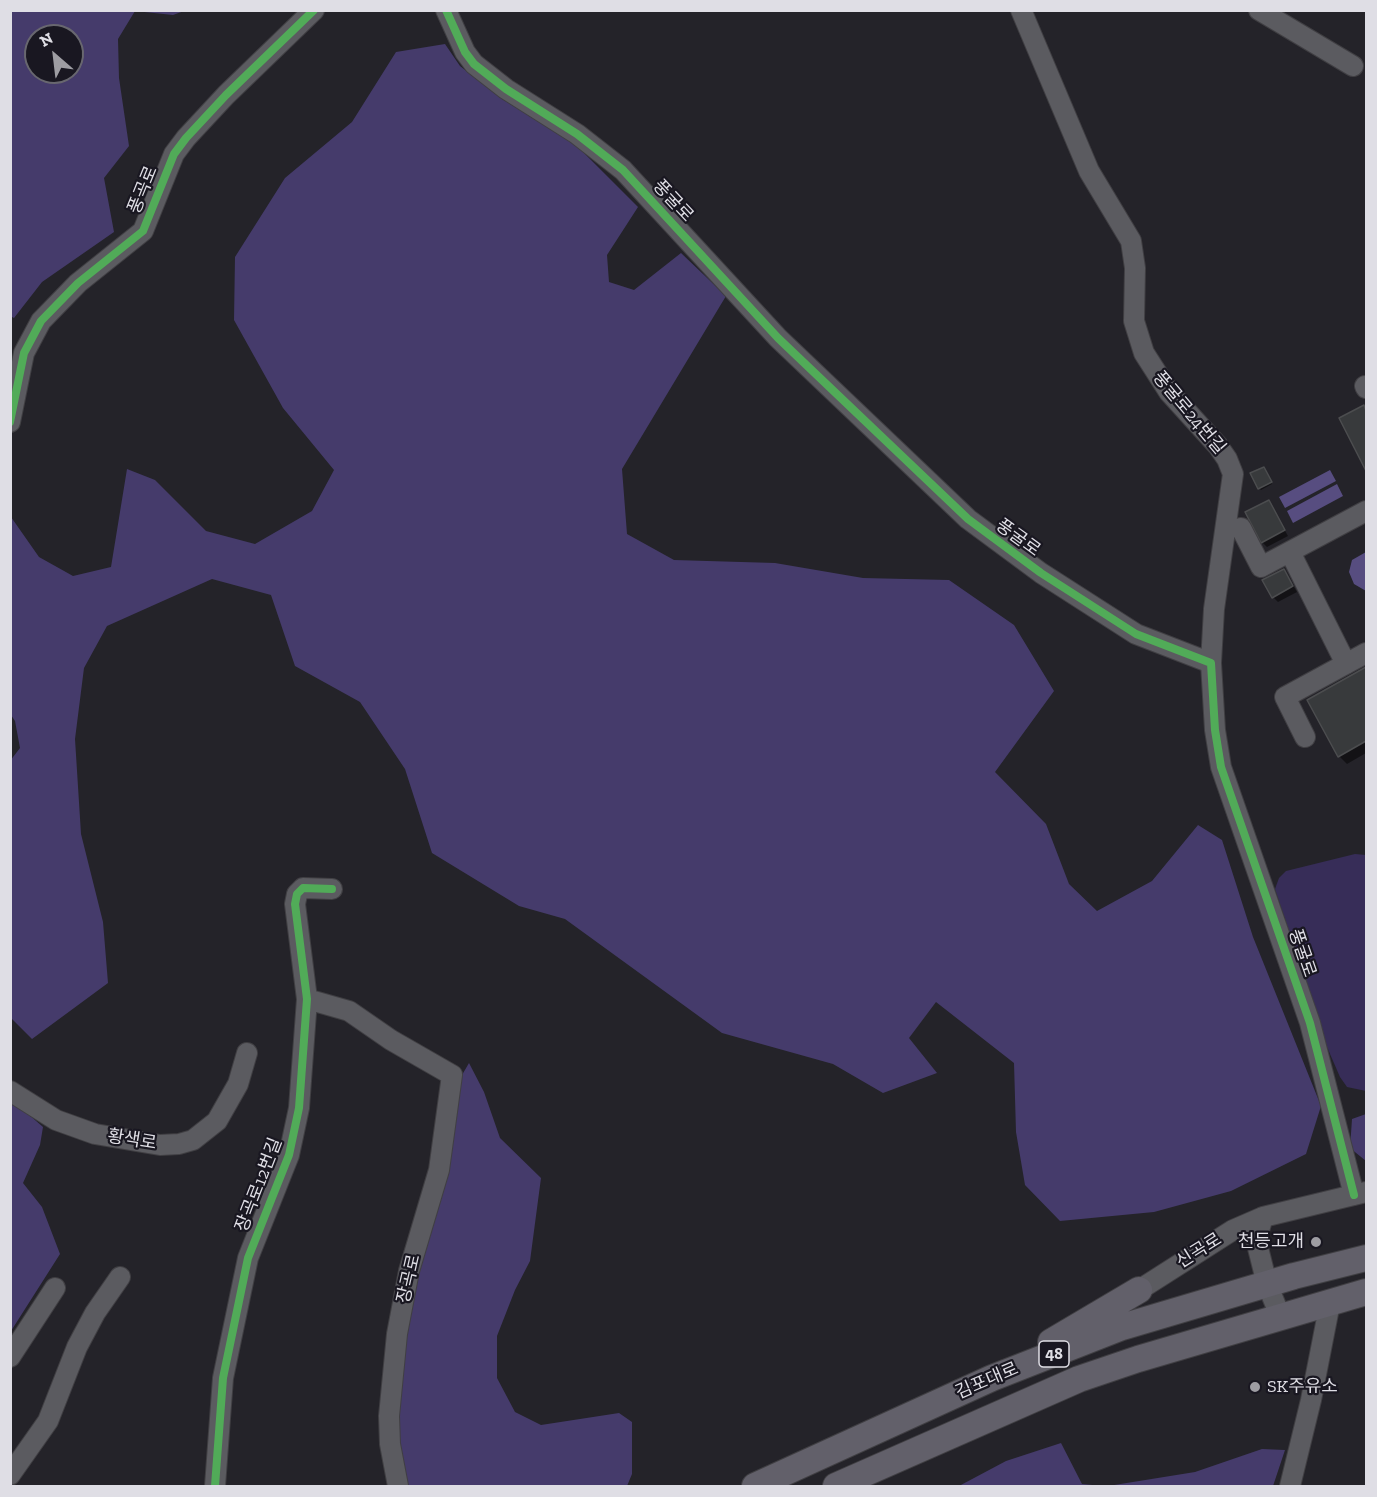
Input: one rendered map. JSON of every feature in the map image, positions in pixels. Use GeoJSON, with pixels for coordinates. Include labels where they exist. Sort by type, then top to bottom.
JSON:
{"type":"FeatureCollection","features":[{"type":"Feature","properties":{"kind":"main road","name":"김포대로"},"geometry":{"type":"LineString","coordinates":[[755,1486],[992,1378],[1122,1327],[1267,1284],[1366,1258]]}},
{"type":"Feature","properties":{"kind":"main road"},"geometry":{"type":"LineString","coordinates":[[992,1378],[1138,1290]]}},
{"type":"Feature","properties":{"kind":"main road","name":"김포대로"},"geometry":{"type":"LineString","coordinates":[[836,1486],[1079,1379],[1138,1359],[1366,1292]]}},
{"type":"Feature","properties":{"kind":"main road"},"geometry":{"type":"LineString","coordinates":[[1330,1304],[1366,1305]]}},
{"type":"Feature","properties":{"kind":"street","name":"풍곡로"},"geometry":{"type":"LineString","coordinates":[[10,422],[24,353],[41,321],[78,283],[143,231],[174,154],[186,138],[226,94],[314,10]]}},
{"type":"Feature","properties":{"kind":"street","name":"풍굴로"},"geometry":{"type":"LineString","coordinates":[[446,10],[465,52],[474,64],[507,89],[577,134],[622,170],[778,338],[968,519],[1032,567],[1136,634],[1211,663],[1215,730],[1221,767],[1310,1023],[1360,1194]]}},
{"type":"Feature","properties":{"kind":"street","name":"풍굴로24번길"},"geometry":{"type":"LineString","coordinates":[[1021,10],[1089,171],[1131,241],[1135,268],[1134,321],[1144,353],[1169,392],[1218,446],[1233,474],[1214,609],[1211,663]]}},
{"type":"Feature","properties":{"kind":"street"},"geometry":{"type":"LineString","coordinates":[[1259,10],[1353,66]]}},
{"type":"Feature","properties":{"kind":"street"},"geometry":{"type":"LineString","coordinates":[[1241,528],[1261,567],[1366,511]]}},
{"type":"Feature","properties":{"kind":"street"},"geometry":{"type":"LineString","coordinates":[[1290,552],[1346,664]]}},
{"type":"Feature","properties":{"kind":"street"},"geometry":{"type":"LineString","coordinates":[[1305,737],[1285,697],[1366,653]]}},
{"type":"Feature","properties":{"kind":"street","name":"장곡로12번길"},"geometry":{"type":"LineString","coordinates":[[215,1486],[224,1377],[248,1258],[255,1235],[280,1182],[295,1128],[307,999],[296,918],[297,894],[303,888],[332,889]]}},
{"type":"Feature","properties":{"kind":"street","name":"장곡로"},"geometry":{"type":"LineString","coordinates":[[307,999],[349,1011],[391,1040],[452,1075],[439,1170],[409,1271],[396,1334],[389,1416],[390,1444],[398,1486]]}},
{"type":"Feature","properties":{"kind":"street","name":"황색로"},"geometry":{"type":"LineString","coordinates":[[10,1091],[56,1119],[95,1134],[160,1145],[178,1144],[193,1140],[217,1121],[238,1084],[247,1053]]}},
{"type":"Feature","properties":{"kind":"street","name":"신곡로"},"geometry":{"type":"LineString","coordinates":[[1138,1290],[1233,1230],[1263,1217],[1360,1194]]}},
{"type":"Feature","properties":{"kind":"street"},"geometry":{"type":"LineString","coordinates":[[1263,1217],[1256,1240],[1267,1284],[1281,1318]]}},
{"type":"Feature","properties":{"kind":"street"},"geometry":{"type":"LineString","coordinates":[[10,1475],[48,1421],[77,1347],[95,1313],[120,1277]]}},
{"type":"Feature","properties":{"kind":"street"},"geometry":{"type":"LineString","coordinates":[[10,1357],[56,1288]]}},
{"type":"Feature","properties":{"kind":"street"},"geometry":{"type":"LineString","coordinates":[[1290,1486],[1311,1400],[1330,1304]]}},
{"type":"Feature","properties":{"kind":"shaded area"},"geometry":{"type":"Polygon","coordinates":[[[10,11],[135,11],[118,39],[119,78],[129,146],[104,178],[114,232],[42,282],[14,318],[10,316],[10,11]]]}},
{"type":"Feature","properties":{"kind":"shaded area"},"geometry":{"type":"Polygon","coordinates":[[[135,11],[184,11],[173,15],[135,11]]]}},
{"type":"Feature","properties":{"kind":"shaded area"},"geometry":{"type":"Polygon","coordinates":[[[445,44],[460,66],[502,99],[571,140],[638,207],[607,255],[609,282],[634,290],[681,253],[726,296],[622,469],[627,534],[674,560],[775,563],[863,578],[949,580],[1014,625],[1054,691],[995,772],[1046,824],[1069,884],[1097,911],[1152,881],[1198,825],[1222,840],[1253,937],[1321,1106],[1306,1154],[1231,1191],[1154,1212],[1060,1221],[1025,1185],[1016,1132],[1014,1063],[936,1002],[909,1038],[937,1073],[883,1093],[833,1064],[722,1033],[565,919],[519,906],[432,853],[405,769],[360,702],[295,666],[271,595],[212,579],[107,626],[84,668],[75,739],[81,834],[103,922],[108,983],[32,1039],[11,1018],[10,761],[20,748],[15,721],[11,715],[11,517],[39,557],[73,576],[111,567],[127,469],[155,480],[206,531],[255,544],[312,511],[334,470],[283,408],[234,320],[235,257],[285,178],[352,122],[396,52],[445,44]]]}},
{"type":"Feature","properties":{"kind":"shaded area"},"geometry":{"type":"Polygon","coordinates":[[[1330,470],[1336,481],[1285,508],[1279,497],[1330,470]]]}},
{"type":"Feature","properties":{"kind":"shaded area"},"geometry":{"type":"Polygon","coordinates":[[[1337,484],[1343,496],[1293,523],[1287,511],[1337,484]]]}},
{"type":"Feature","properties":{"kind":"shaded area"},"geometry":{"type":"Polygon","coordinates":[[[1366,552],[1366,591],[1354,584],[1349,572],[1352,560],[1366,552]]]}},
{"type":"Feature","properties":{"kind":"shaded area"},"geometry":{"type":"Polygon","coordinates":[[[1355,854],[1366,855],[1366,1091],[1347,1087],[1340,1077],[1327,1047],[1275,889],[1279,878],[1286,871],[1355,854]]]}},
{"type":"Feature","properties":{"kind":"shaded area"},"geometry":{"type":"Polygon","coordinates":[[[469,1063],[484,1092],[500,1138],[541,1178],[530,1261],[515,1290],[497,1336],[497,1378],[515,1412],[541,1425],[619,1413],[632,1422],[632,1474],[627,1486],[403,1486],[395,1386],[455,1087],[469,1063]]]}},
{"type":"Feature","properties":{"kind":"shaded area"},"geometry":{"type":"Polygon","coordinates":[[[11,1099],[43,1127],[40,1145],[23,1183],[42,1207],[60,1254],[11,1331],[11,1099]]]}},
{"type":"Feature","properties":{"kind":"shaded area"},"geometry":{"type":"Polygon","coordinates":[[[1366,1114],[1366,1161],[1350,1148],[1352,1119],[1366,1114]]]}},
{"type":"Feature","properties":{"kind":"shaded area"},"geometry":{"type":"Polygon","coordinates":[[[1061,1443],[1082,1484],[1103,1486],[959,1486],[1006,1461],[1061,1443]]]}},
{"type":"Feature","properties":{"kind":"shaded area"},"geometry":{"type":"Polygon","coordinates":[[[1262,1449],[1285,1450],[1273,1486],[1108,1486],[1195,1472],[1262,1449]]]}},
{"type":"Feature","properties":{"kind":"building"},"geometry":{"type":"Polygon","coordinates":[[[1364,405],[1366,411],[1366,471],[1339,418],[1364,405]]]}},
{"type":"Feature","properties":{"kind":"building"},"geometry":{"type":"Polygon","coordinates":[[[1264,467],[1272,482],[1258,489],[1250,473],[1264,467]]]}},
{"type":"Feature","properties":{"kind":"building"},"geometry":{"type":"Polygon","coordinates":[[[1269,500],[1285,530],[1261,543],[1245,512],[1269,500]]]}},
{"type":"Feature","properties":{"kind":"building"},"geometry":{"type":"Polygon","coordinates":[[[1284,569],[1293,586],[1272,598],[1262,580],[1284,569]]]}},
{"type":"Feature","properties":{"kind":"building"},"geometry":{"type":"Polygon","coordinates":[[[1366,667],[1366,741],[1338,757],[1307,700],[1366,667]]]}},
{"type":"Feature","properties":{"kind":"cycle path"},"geometry":{"type":"LineString","coordinates":[[10,422],[24,353],[41,321],[78,283],[143,231],[174,154],[186,138],[226,95],[314,10]]}},
{"type":"Feature","properties":{"kind":"cycle path"},"geometry":{"type":"LineString","coordinates":[[446,10],[465,52],[474,64],[506,89],[577,134],[623,170],[778,338],[968,519],[1041,573],[1136,634],[1211,663],[1215,730],[1221,767],[1310,1023],[1354,1195]]}},
{"type":"Feature","properties":{"kind":"cycle path"},"geometry":{"type":"LineString","coordinates":[[215,1486],[223,1378],[248,1258],[289,1155],[299,1108],[307,999],[295,904],[297,894],[303,888],[332,889]]}},
{"type":"Feature","properties":{"kind":"place","name":"천등고개"},"geometry":{"type":"Point","coordinates":[1316,1242]}},
{"type":"Feature","properties":{"kind":"place","name":"SK주유소"},"geometry":{"type":"Point","coordinates":[1255,1387]}}]}
